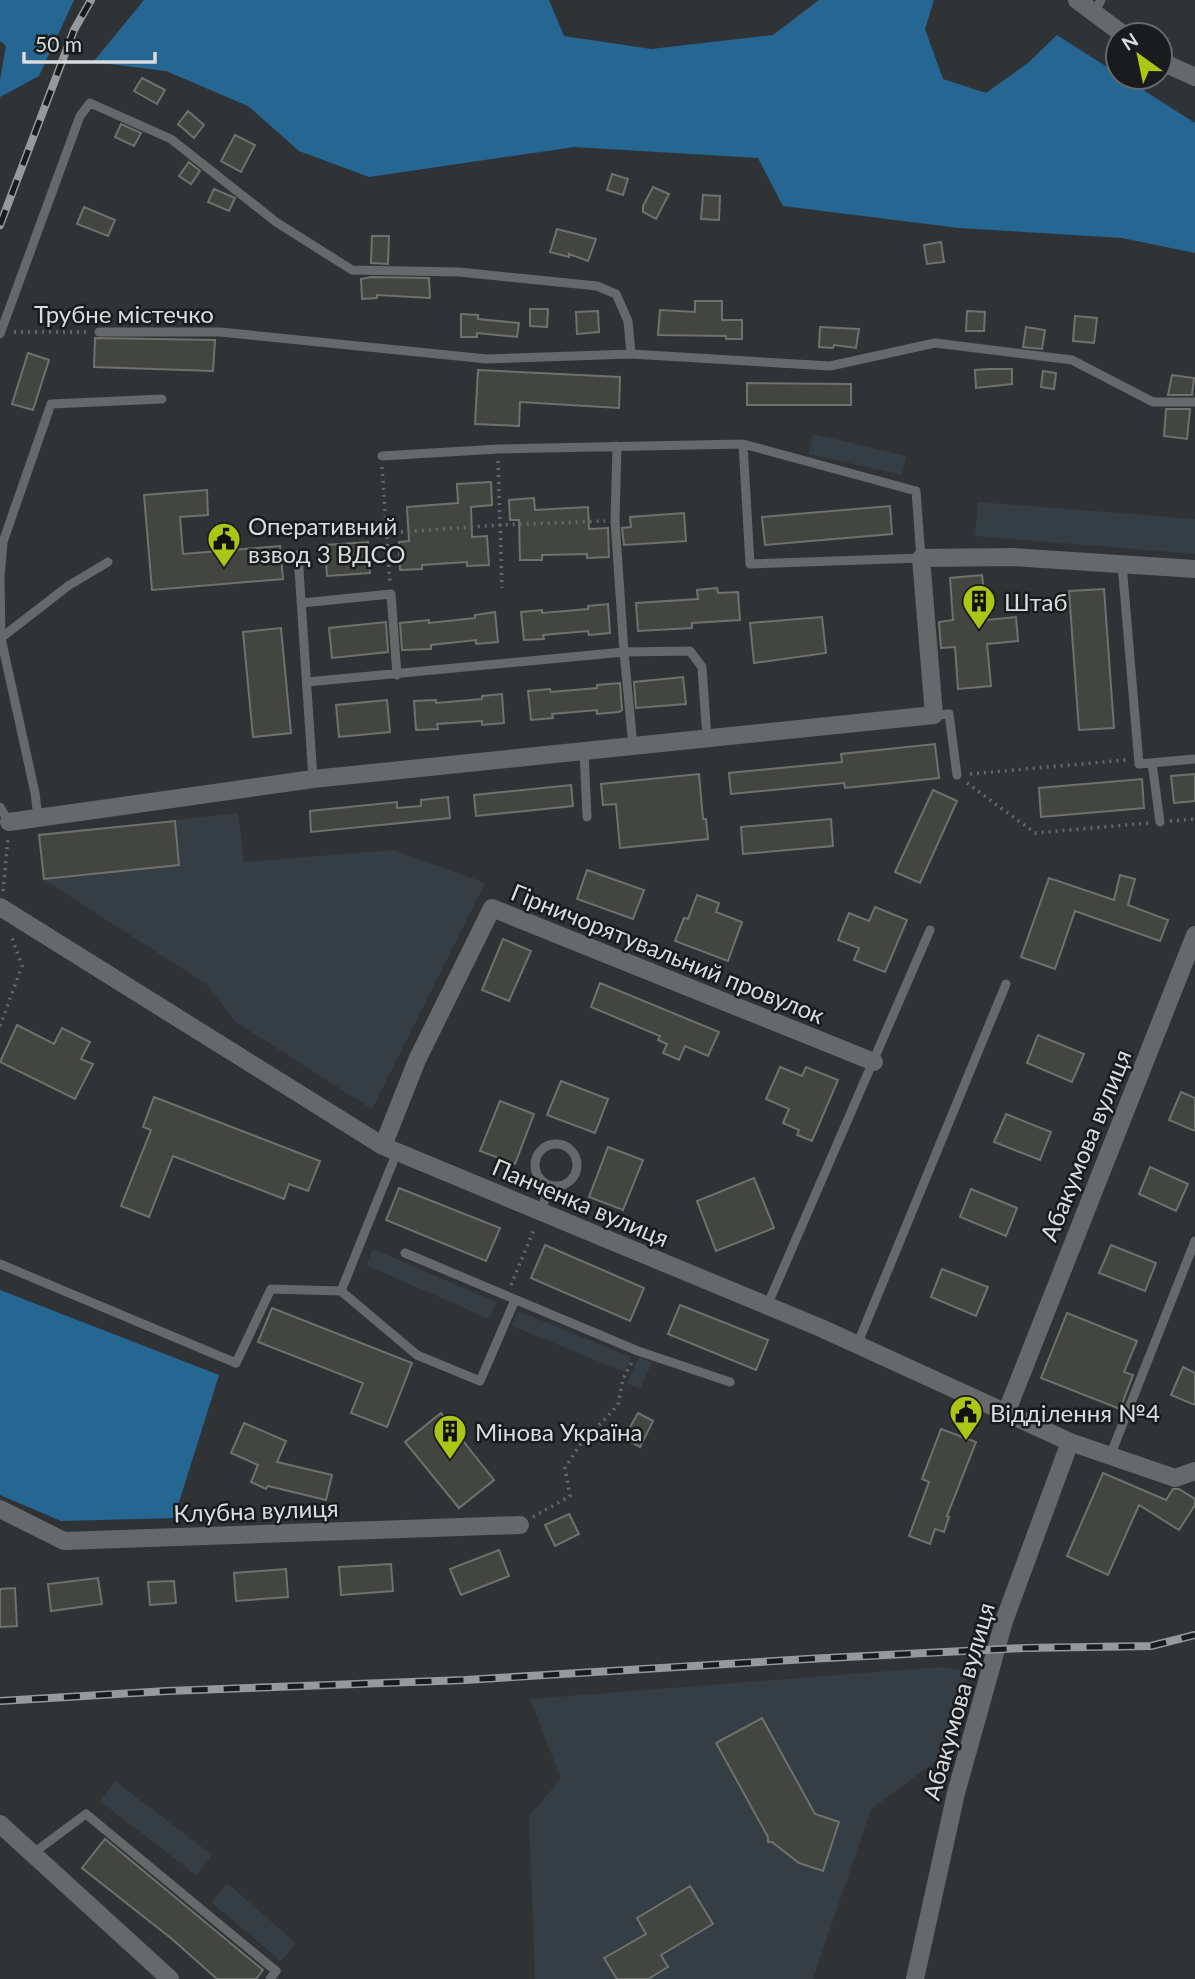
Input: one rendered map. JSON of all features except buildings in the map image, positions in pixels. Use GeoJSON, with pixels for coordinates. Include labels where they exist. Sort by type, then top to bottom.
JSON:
{"type":"FeatureCollection","features":[{"type":"Feature","properties":{"kind":"street"},"geometry":{"type":"LineString","coordinates":[[1077,0],[1098,6],[1111,21]]}},
{"type":"Feature","properties":{"kind":"street"},"geometry":{"type":"LineString","coordinates":[[1174,67],[1195,77]]}},
{"type":"Feature","properties":{"kind":"street"},"geometry":{"type":"LineString","coordinates":[[5,814],[38,817],[313,779],[934,715],[921,558],[1013,557],[1195,569]]}},
{"type":"Feature","properties":{"kind":"street","name":"Панченка вулиця"},"geometry":{"type":"LineString","coordinates":[[0,907],[390,1149],[767,1306],[1070,1442],[1175,1478],[1195,1471]]}},
{"type":"Feature","properties":{"kind":"street","name":"Гірничорятувальний провулок"},"geometry":{"type":"LineString","coordinates":[[390,1149],[418,1060],[492,908],[874,1062]]}},
{"type":"Feature","properties":{"kind":"street","name":"Абакумова вулиця"},"geometry":{"type":"LineString","coordinates":[[1006,1413],[1195,934]]}},
{"type":"Feature","properties":{"kind":"street","name":"Абакумова вулиця"},"geometry":{"type":"LineString","coordinates":[[915,1979],[956,1793],[1004,1621],[1070,1442]]}},
{"type":"Feature","properties":{"kind":"street","name":"Клубна вулиця"},"geometry":{"type":"LineString","coordinates":[[0,1509],[64,1541],[520,1525]]}},
{"type":"Feature","properties":{"kind":"street"},"geometry":{"type":"LineString","coordinates":[[0,1824],[170,1979]]}},
{"type":"Feature","properties":{"kind":"lane","name":"Трубне містечко"},"geometry":{"type":"LineString","coordinates":[[0,333],[80,116],[90,103],[171,139],[276,222],[352,270],[459,272],[597,286],[616,294],[628,321],[631,354]]}},
{"type":"Feature","properties":{"kind":"lane","name":"Трубне містечко"},"geometry":{"type":"LineString","coordinates":[[99,332],[220,332],[487,359],[631,354],[830,366],[935,343],[1072,360],[1153,402],[1195,402]]}},
{"type":"Feature","properties":{"kind":"lane"},"geometry":{"type":"LineString","coordinates":[[38,817],[1,638],[3,542],[51,404],[162,399]]}},
{"type":"Feature","properties":{"kind":"lane"},"geometry":{"type":"LineString","coordinates":[[382,456],[498,449],[743,444],[916,491],[921,558],[750,564],[743,444]]}},
{"type":"Feature","properties":{"kind":"lane"},"geometry":{"type":"LineString","coordinates":[[617,446],[615,521],[633,746]]}},
{"type":"Feature","properties":{"kind":"lane"},"geometry":{"type":"LineString","coordinates":[[299,555],[313,779]]}},
{"type":"Feature","properties":{"kind":"lane"},"geometry":{"type":"LineString","coordinates":[[1,638],[68,586],[108,562]]}},
{"type":"Feature","properties":{"kind":"lane"},"geometry":{"type":"LineString","coordinates":[[1122,564],[1139,764],[1195,759]]}},
{"type":"Feature","properties":{"kind":"lane"},"geometry":{"type":"LineString","coordinates":[[302,603],[391,594],[397,675]]}},
{"type":"Feature","properties":{"kind":"lane"},"geometry":{"type":"LineString","coordinates":[[307,682],[624,652],[690,651],[702,667],[707,739]]}},
{"type":"Feature","properties":{"kind":"lane"},"geometry":{"type":"LineString","coordinates":[[934,715],[949,714],[957,775]]}},
{"type":"Feature","properties":{"kind":"lane"},"geometry":{"type":"LineString","coordinates":[[584,751],[587,817]]}},
{"type":"Feature","properties":{"kind":"lane"},"geometry":{"type":"LineString","coordinates":[[1152,763],[1160,822]]}},
{"type":"Feature","properties":{"kind":"lane"},"geometry":{"type":"LineString","coordinates":[[767,1306],[930,930]]}},
{"type":"Feature","properties":{"kind":"lane"},"geometry":{"type":"LineString","coordinates":[[857,1345],[1006,984]]}},
{"type":"Feature","properties":{"kind":"lane"},"geometry":{"type":"LineString","coordinates":[[555,1144],[569,1148],[577,1161],[575,1175],[564,1185],[549,1186],[538,1177],[535,1162],[542,1149],[555,1144]]}},
{"type":"Feature","properties":{"kind":"lane"},"geometry":{"type":"LineString","coordinates":[[341,1291],[390,1149]]}},
{"type":"Feature","properties":{"kind":"lane"},"geometry":{"type":"LineString","coordinates":[[541,1212],[549,1186]]}},
{"type":"Feature","properties":{"kind":"lane"},"geometry":{"type":"LineString","coordinates":[[1110,1456],[1195,1241]]}},
{"type":"Feature","properties":{"kind":"lane"},"geometry":{"type":"LineString","coordinates":[[405,1253],[638,1351],[730,1382]]}},
{"type":"Feature","properties":{"kind":"lane"},"geometry":{"type":"LineString","coordinates":[[0,1264],[236,1363],[271,1289],[341,1291],[417,1355],[480,1381],[511,1298]]}},
{"type":"Feature","properties":{"kind":"lane"},"geometry":{"type":"LineString","coordinates":[[32,1854],[86,1814],[276,1970],[270,1979]]}},
{"type":"Feature","properties":{"kind":"path","name":"Трубне містечко"},"geometry":{"type":"LineString","coordinates":[[0,333],[99,332]]}},
{"type":"Feature","properties":{"kind":"path"},"geometry":{"type":"LineString","coordinates":[[498,449],[502,588]]}},
{"type":"Feature","properties":{"kind":"path"},"geometry":{"type":"LineString","coordinates":[[382,456],[391,594]]}},
{"type":"Feature","properties":{"kind":"path"},"geometry":{"type":"LineString","coordinates":[[387,533],[615,521]]}},
{"type":"Feature","properties":{"kind":"path"},"geometry":{"type":"LineString","coordinates":[[957,775],[1139,759]]}},
{"type":"Feature","properties":{"kind":"path"},"geometry":{"type":"LineString","coordinates":[[957,775],[1035,833],[1195,819]]}},
{"type":"Feature","properties":{"kind":"path"},"geometry":{"type":"LineString","coordinates":[[511,1298],[541,1212]]}},
{"type":"Feature","properties":{"kind":"path"},"geometry":{"type":"LineString","coordinates":[[520,1525],[570,1496],[565,1468],[580,1445],[618,1405],[623,1380],[638,1351]]}},
{"type":"Feature","properties":{"kind":"shaded area"},"geometry":{"type":"Polygon","coordinates":[[[0,0],[74,0],[39,76],[0,97],[6,46],[0,41],[0,0]]]}},
{"type":"Feature","properties":{"kind":"shaded area"},"geometry":{"type":"Polygon","coordinates":[[[144,0],[549,0],[564,36],[651,49],[773,35],[819,0],[934,0],[925,29],[943,79],[986,93],[1028,63],[1057,35],[1104,65],[1104,91],[1145,91],[1195,123],[1195,253],[1122,238],[959,228],[783,206],[758,158],[574,147],[369,177],[299,151],[248,106],[166,71],[93,62],[144,0]]]}},
{"type":"Feature","properties":{"kind":"shaded area"},"geometry":{"type":"Polygon","coordinates":[[[813,434],[906,456],[902,475],[809,454],[813,434]]]}},
{"type":"Feature","properties":{"kind":"shaded area"},"geometry":{"type":"Polygon","coordinates":[[[978,502],[1195,519],[1195,554],[975,536],[978,502]]]}},
{"type":"Feature","properties":{"kind":"shaded area"},"geometry":{"type":"Polygon","coordinates":[[[238,813],[244,862],[394,850],[485,883],[372,1109],[236,1022],[206,984],[43,879],[39,835],[238,813]]]}},
{"type":"Feature","properties":{"kind":"shaded area"},"geometry":{"type":"Polygon","coordinates":[[[373,1249],[496,1302],[489,1319],[366,1265],[373,1249]]]}},
{"type":"Feature","properties":{"kind":"shaded area"},"geometry":{"type":"Polygon","coordinates":[[[0,1290],[219,1375],[174,1518],[61,1521],[0,1495],[0,1290]]]}},
{"type":"Feature","properties":{"kind":"shaded area"},"geometry":{"type":"Polygon","coordinates":[[[518,1311],[631,1357],[625,1372],[512,1326],[518,1311]]]}},
{"type":"Feature","properties":{"kind":"shaded area"},"geometry":{"type":"Polygon","coordinates":[[[639,1357],[652,1363],[640,1389],[627,1383],[639,1357]]]}},
{"type":"Feature","properties":{"kind":"shaded area"},"geometry":{"type":"Polygon","coordinates":[[[940,1667],[969,1671],[943,1756],[871,1809],[813,1979],[535,1979],[529,1816],[561,1779],[530,1699],[940,1667]]]}},
{"type":"Feature","properties":{"kind":"shaded area"},"geometry":{"type":"Polygon","coordinates":[[[115,1781],[212,1855],[196,1875],[100,1801],[115,1781]]]}},
{"type":"Feature","properties":{"kind":"shaded area"},"geometry":{"type":"Polygon","coordinates":[[[227,1883],[296,1943],[281,1961],[211,1902],[227,1883]]]}},
{"type":"Feature","properties":{"kind":"railway"},"geometry":{"type":"LineString","coordinates":[[0,225],[74,30],[91,0]]}},
{"type":"Feature","properties":{"kind":"railway"},"geometry":{"type":"LineString","coordinates":[[0,1701],[167,1691],[465,1680],[1025,1648],[1151,1646],[1195,1635]]}},
{"type":"Feature","properties":{"kind":"place","name":"Оперативний взвод 3 ВДСО"},"geometry":{"type":"Point","coordinates":[224,569]}},
{"type":"Feature","properties":{"kind":"place","name":"Штаб"},"geometry":{"type":"Point","coordinates":[979,631]}},
{"type":"Feature","properties":{"kind":"place","name":"Відділення №4"},"geometry":{"type":"Point","coordinates":[966,1442]}},
{"type":"Feature","properties":{"kind":"place","name":"Мінова Україна"},"geometry":{"type":"Point","coordinates":[450,1461]}}]}
